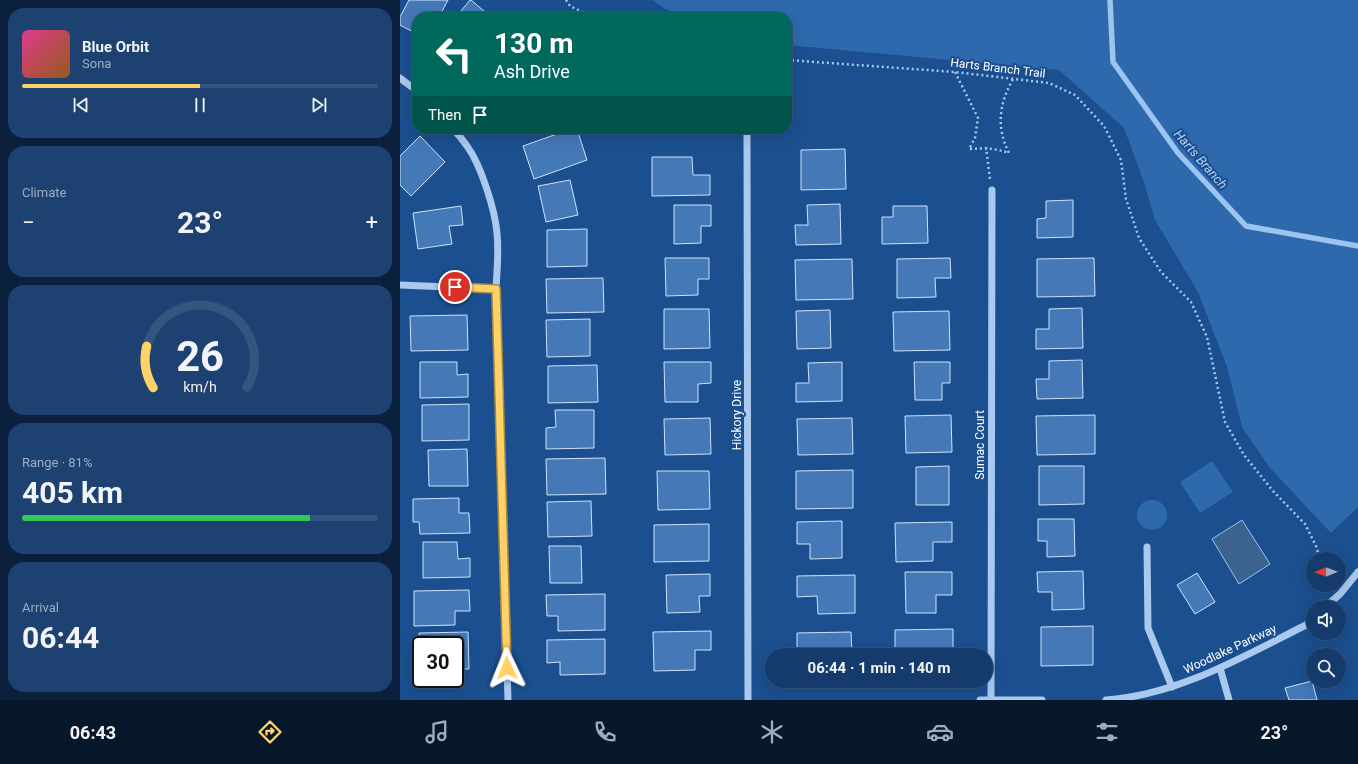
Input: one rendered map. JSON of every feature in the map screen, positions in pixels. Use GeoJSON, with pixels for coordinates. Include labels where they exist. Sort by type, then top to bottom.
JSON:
{"type":"FeatureCollection","features":[{"type":"Feature","properties":{"kind":"street"},"geometry":{"type":"LineString","coordinates":[[400,78],[412,87]]}},
{"type":"Feature","properties":{"kind":"street"},"geometry":{"type":"LineString","coordinates":[[457,134],[468,146],[482,174],[498,232],[496,289],[508,700]]}},
{"type":"Feature","properties":{"kind":"street","name":"Hickory Drive"},"geometry":{"type":"LineString","coordinates":[[747,134],[748,700]]}},
{"type":"Feature","properties":{"kind":"street","name":"Sumac Court"},"geometry":{"type":"LineString","coordinates":[[990,700],[992,190]]}},
{"type":"Feature","properties":{"kind":"street"},"geometry":{"type":"LineString","coordinates":[[400,285],[496,289]]}},
{"type":"Feature","properties":{"kind":"street"},"geometry":{"type":"LineString","coordinates":[[1147,547],[1148,628],[1172,687]]}},
{"type":"Feature","properties":{"kind":"street"},"geometry":{"type":"LineString","coordinates":[[1333,600],[1358,572]]}},
{"type":"Feature","properties":{"kind":"street","name":"Woodlake Parkway"},"geometry":{"type":"LineString","coordinates":[[1106,700],[1120,699],[1172,687],[1220,668],[1306,625]]}},
{"type":"Feature","properties":{"kind":"street"},"geometry":{"type":"LineString","coordinates":[[1220,668],[1229,700]]}},
{"type":"Feature","properties":{"kind":"street"},"geometry":{"type":"LineString","coordinates":[[980,700],[1042,700]]}},
{"type":"Feature","properties":{"kind":"path"},"geometry":{"type":"LineString","coordinates":[[566,0],[570,6],[583,12]]}},
{"type":"Feature","properties":{"kind":"path","name":"Harts Branch Trail"},"geometry":{"type":"LineString","coordinates":[[792,60],[955,72],[1049,83],[1075,96],[1104,126],[1121,160],[1126,199],[1139,238],[1161,272],[1191,302],[1207,337],[1225,422],[1244,455],[1273,491],[1305,524],[1318,552]]}},
{"type":"Feature","properties":{"kind":"path"},"geometry":{"type":"LineString","coordinates":[[955,72],[978,118],[975,138],[969,149],[986,147],[1009,153],[1003,140],[1000,122],[1005,94],[1013,79]]}},
{"type":"Feature","properties":{"kind":"path"},"geometry":{"type":"LineString","coordinates":[[986,147],[992,190]]}},
{"type":"Feature","properties":{"kind":"shaded area"},"geometry":{"type":"Polygon","coordinates":[[[653,0],[1358,0],[1358,507],[1331,533],[1270,468],[1242,427],[1227,367],[1198,292],[1155,220],[1144,182],[1124,128],[1059,70],[792,45],[792,12],[674,12],[665,9],[653,0]]]}},
{"type":"Feature","properties":{"kind":"shaded area"},"geometry":{"type":"Polygon","coordinates":[[[1212,461],[1233,492],[1200,513],[1180,482],[1212,461]]]}},
{"type":"Feature","properties":{"kind":"shaded area"},"geometry":{"type":"Polygon","coordinates":[[[1152,500],[1163,504],[1167,515],[1163,526],[1152,530],[1141,526],[1137,515],[1141,504],[1152,500]]]}},
{"type":"Feature","properties":{"kind":"shaded area"},"geometry":{"type":"Polygon","coordinates":[[[1242,520],[1270,564],[1239,584],[1212,539],[1242,520]]]}},
{"type":"Feature","properties":{"kind":"building"},"geometry":{"type":"Polygon","coordinates":[[[409,0],[448,0],[442,12],[412,12],[412,31],[400,25],[400,17],[409,0]]]}},
{"type":"Feature","properties":{"kind":"building"},"geometry":{"type":"Polygon","coordinates":[[[471,0],[485,12],[460,12],[471,0]]]}},
{"type":"Feature","properties":{"kind":"building"},"geometry":{"type":"Polygon","coordinates":[[[557,134],[579,134],[587,160],[534,179],[523,146],[557,134]]]}},
{"type":"Feature","properties":{"kind":"building"},"geometry":{"type":"Polygon","coordinates":[[[420,136],[445,162],[411,196],[400,185],[400,156],[420,136]]]}},
{"type":"Feature","properties":{"kind":"building"},"geometry":{"type":"Polygon","coordinates":[[[845,149],[846,189],[801,190],[801,150],[845,149]]]}},
{"type":"Feature","properties":{"kind":"building"},"geometry":{"type":"Polygon","coordinates":[[[652,157],[692,157],[693,175],[710,175],[710,195],[652,196],[652,157]]]}},
{"type":"Feature","properties":{"kind":"building"},"geometry":{"type":"Polygon","coordinates":[[[570,180],[578,215],[546,222],[538,186],[570,180]]]}},
{"type":"Feature","properties":{"kind":"building"},"geometry":{"type":"Polygon","coordinates":[[[1073,200],[1073,237],[1037,238],[1037,219],[1046,218],[1046,201],[1073,200]]]}},
{"type":"Feature","properties":{"kind":"building"},"geometry":{"type":"Polygon","coordinates":[[[840,204],[841,244],[796,245],[795,225],[808,225],[807,205],[840,204]]]}},
{"type":"Feature","properties":{"kind":"building"},"geometry":{"type":"Polygon","coordinates":[[[674,205],[711,205],[711,226],[701,226],[701,243],[674,244],[674,205]]]}},
{"type":"Feature","properties":{"kind":"building"},"geometry":{"type":"Polygon","coordinates":[[[461,206],[463,225],[449,226],[452,244],[418,249],[413,213],[461,206]]]}},
{"type":"Feature","properties":{"kind":"building"},"geometry":{"type":"Polygon","coordinates":[[[893,206],[927,206],[928,243],[882,244],[882,217],[893,217],[893,206]]]}},
{"type":"Feature","properties":{"kind":"building"},"geometry":{"type":"Polygon","coordinates":[[[587,229],[587,266],[547,267],[547,230],[587,229]]]}},
{"type":"Feature","properties":{"kind":"building"},"geometry":{"type":"Polygon","coordinates":[[[665,258],[709,258],[709,279],[698,279],[698,295],[666,296],[665,258]]]}},
{"type":"Feature","properties":{"kind":"building"},"geometry":{"type":"Polygon","coordinates":[[[950,258],[951,278],[935,278],[936,297],[897,298],[897,259],[950,258]]]}},
{"type":"Feature","properties":{"kind":"building"},"geometry":{"type":"Polygon","coordinates":[[[1094,258],[1095,296],[1037,297],[1037,259],[1094,258]]]}},
{"type":"Feature","properties":{"kind":"building"},"geometry":{"type":"Polygon","coordinates":[[[852,259],[853,299],[796,300],[795,260],[852,259]]]}},
{"type":"Feature","properties":{"kind":"building"},"geometry":{"type":"Polygon","coordinates":[[[603,278],[604,312],[547,313],[546,279],[603,278]]]}},
{"type":"Feature","properties":{"kind":"building"},"geometry":{"type":"Polygon","coordinates":[[[1082,308],[1083,348],[1036,349],[1036,329],[1049,329],[1049,309],[1082,308]]]}},
{"type":"Feature","properties":{"kind":"building"},"geometry":{"type":"Polygon","coordinates":[[[664,309],[709,309],[710,348],[664,349],[664,309]]]}},
{"type":"Feature","properties":{"kind":"building"},"geometry":{"type":"Polygon","coordinates":[[[830,310],[831,348],[797,349],[796,311],[830,310]]]}},
{"type":"Feature","properties":{"kind":"building"},"geometry":{"type":"Polygon","coordinates":[[[949,311],[950,350],[894,351],[893,312],[949,311]]]}},
{"type":"Feature","properties":{"kind":"building"},"geometry":{"type":"Polygon","coordinates":[[[467,315],[468,350],[411,351],[410,316],[467,315]]]}},
{"type":"Feature","properties":{"kind":"building"},"geometry":{"type":"Polygon","coordinates":[[[590,319],[590,356],[547,357],[546,320],[590,319]]]}},
{"type":"Feature","properties":{"kind":"building"},"geometry":{"type":"Polygon","coordinates":[[[1082,360],[1083,398],[1037,399],[1036,379],[1049,379],[1049,361],[1082,360]]]}},
{"type":"Feature","properties":{"kind":"building"},"geometry":{"type":"Polygon","coordinates":[[[420,362],[457,362],[457,375],[468,374],[468,397],[420,398],[420,362]]]}},
{"type":"Feature","properties":{"kind":"building"},"geometry":{"type":"Polygon","coordinates":[[[664,362],[711,362],[711,383],[698,384],[698,402],[665,402],[664,362]]]}},
{"type":"Feature","properties":{"kind":"building"},"geometry":{"type":"Polygon","coordinates":[[[842,362],[842,401],[796,402],[796,383],[809,383],[808,363],[842,362]]]}},
{"type":"Feature","properties":{"kind":"building"},"geometry":{"type":"Polygon","coordinates":[[[914,362],[950,362],[950,383],[942,383],[942,400],[915,400],[914,362]]]}},
{"type":"Feature","properties":{"kind":"building"},"geometry":{"type":"Polygon","coordinates":[[[597,365],[598,402],[548,403],[548,366],[597,365]]]}},
{"type":"Feature","properties":{"kind":"building"},"geometry":{"type":"Polygon","coordinates":[[[469,404],[469,440],[422,441],[422,405],[469,404]]]}},
{"type":"Feature","properties":{"kind":"building"},"geometry":{"type":"Polygon","coordinates":[[[555,410],[594,410],[594,448],[546,449],[546,428],[556,427],[555,410]]]}},
{"type":"Feature","properties":{"kind":"building"},"geometry":{"type":"Polygon","coordinates":[[[951,415],[952,452],[906,453],[905,416],[951,415]]]}},
{"type":"Feature","properties":{"kind":"building"},"geometry":{"type":"Polygon","coordinates":[[[1095,415],[1095,454],[1037,455],[1036,416],[1095,415]]]}},
{"type":"Feature","properties":{"kind":"building"},"geometry":{"type":"Polygon","coordinates":[[[710,418],[711,454],[665,455],[664,419],[710,418]]]}},
{"type":"Feature","properties":{"kind":"building"},"geometry":{"type":"Polygon","coordinates":[[[852,418],[853,454],[798,455],[797,419],[852,418]]]}},
{"type":"Feature","properties":{"kind":"building"},"geometry":{"type":"Polygon","coordinates":[[[467,449],[468,486],[429,486],[428,450],[467,449]]]}},
{"type":"Feature","properties":{"kind":"building"},"geometry":{"type":"Polygon","coordinates":[[[605,458],[606,494],[547,495],[546,459],[605,458]]]}},
{"type":"Feature","properties":{"kind":"building"},"geometry":{"type":"Polygon","coordinates":[[[949,466],[949,505],[916,505],[916,467],[949,466]]]}},
{"type":"Feature","properties":{"kind":"building"},"geometry":{"type":"Polygon","coordinates":[[[1039,466],[1084,466],[1084,504],[1039,505],[1039,466]]]}},
{"type":"Feature","properties":{"kind":"building"},"geometry":{"type":"Polygon","coordinates":[[[853,470],[853,508],[796,509],[796,471],[853,470]]]}},
{"type":"Feature","properties":{"kind":"building"},"geometry":{"type":"Polygon","coordinates":[[[657,471],[709,471],[710,509],[658,510],[657,471]]]}},
{"type":"Feature","properties":{"kind":"building"},"geometry":{"type":"Polygon","coordinates":[[[459,498],[459,513],[469,513],[470,533],[420,534],[419,522],[413,522],[413,499],[459,498]]]}},
{"type":"Feature","properties":{"kind":"building"},"geometry":{"type":"Polygon","coordinates":[[[591,501],[592,536],[548,537],[547,502],[591,501]]]}},
{"type":"Feature","properties":{"kind":"building"},"geometry":{"type":"Polygon","coordinates":[[[1038,519],[1074,519],[1075,556],[1047,557],[1047,541],[1038,541],[1038,519]]]}},
{"type":"Feature","properties":{"kind":"building"},"geometry":{"type":"Polygon","coordinates":[[[842,521],[842,558],[810,559],[810,544],[797,544],[797,522],[842,521]]]}},
{"type":"Feature","properties":{"kind":"building"},"geometry":{"type":"Polygon","coordinates":[[[952,522],[952,542],[933,542],[933,561],[896,562],[895,523],[952,522]]]}},
{"type":"Feature","properties":{"kind":"building"},"geometry":{"type":"Polygon","coordinates":[[[709,524],[709,561],[654,562],[654,525],[709,524]]]}},
{"type":"Feature","properties":{"kind":"building"},"geometry":{"type":"Polygon","coordinates":[[[423,542],[457,542],[458,559],[470,558],[470,577],[423,578],[423,542]]]}},
{"type":"Feature","properties":{"kind":"building"},"geometry":{"type":"Polygon","coordinates":[[[549,546],[581,546],[582,583],[550,583],[549,546]]]}},
{"type":"Feature","properties":{"kind":"building"},"geometry":{"type":"Polygon","coordinates":[[[1083,571],[1084,609],[1052,610],[1052,592],[1038,592],[1037,572],[1083,571]]]}},
{"type":"Feature","properties":{"kind":"building"},"geometry":{"type":"Polygon","coordinates":[[[905,572],[952,572],[952,595],[936,595],[936,613],[906,613],[905,572]]]}},
{"type":"Feature","properties":{"kind":"building"},"geometry":{"type":"Polygon","coordinates":[[[1197,573],[1215,602],[1195,614],[1177,585],[1197,573]]]}},
{"type":"Feature","properties":{"kind":"building"},"geometry":{"type":"Polygon","coordinates":[[[710,574],[710,596],[699,596],[700,612],[667,613],[666,575],[710,574]]]}},
{"type":"Feature","properties":{"kind":"building"},"geometry":{"type":"Polygon","coordinates":[[[855,575],[855,613],[818,614],[817,596],[797,597],[797,576],[855,575]]]}},
{"type":"Feature","properties":{"kind":"building"},"geometry":{"type":"Polygon","coordinates":[[[469,590],[470,611],[455,611],[455,625],[414,626],[414,591],[469,590]]]}},
{"type":"Feature","properties":{"kind":"building"},"geometry":{"type":"Polygon","coordinates":[[[605,594],[605,630],[558,631],[558,616],[547,616],[546,595],[605,594]]]}},
{"type":"Feature","properties":{"kind":"building"},"geometry":{"type":"Polygon","coordinates":[[[1093,626],[1093,665],[1041,666],[1041,627],[1093,626]]]}},
{"type":"Feature","properties":{"kind":"building"},"geometry":{"type":"Polygon","coordinates":[[[953,629],[953,648],[895,648],[895,630],[953,629]]]}},
{"type":"Feature","properties":{"kind":"building"},"geometry":{"type":"Polygon","coordinates":[[[711,631],[711,650],[695,650],[695,670],[654,671],[653,632],[711,631]]]}},
{"type":"Feature","properties":{"kind":"building"},"geometry":{"type":"Polygon","coordinates":[[[468,632],[469,669],[464,669],[464,636],[419,636],[419,633],[468,632]]]}},
{"type":"Feature","properties":{"kind":"building"},"geometry":{"type":"Polygon","coordinates":[[[851,632],[852,648],[797,648],[797,633],[851,632]]]}},
{"type":"Feature","properties":{"kind":"building"},"geometry":{"type":"Polygon","coordinates":[[[605,639],[605,674],[560,675],[560,662],[547,663],[547,640],[605,639]]]}},
{"type":"Feature","properties":{"kind":"building"},"geometry":{"type":"Polygon","coordinates":[[[1306,683],[1306,688],[1314,688],[1317,700],[1289,700],[1285,688],[1306,683]]]}},
{"type":"Feature","properties":{"kind":"waterway","name":"Harts Branch"},"geometry":{"type":"LineString","coordinates":[[1110,0],[1113,62],[1178,153],[1246,226],[1358,246]]}},
{"type":"Feature","properties":{"kind":"route"},"geometry":{"type":"LineString","coordinates":[[455,287],[496,289],[507,668]]}}]}
